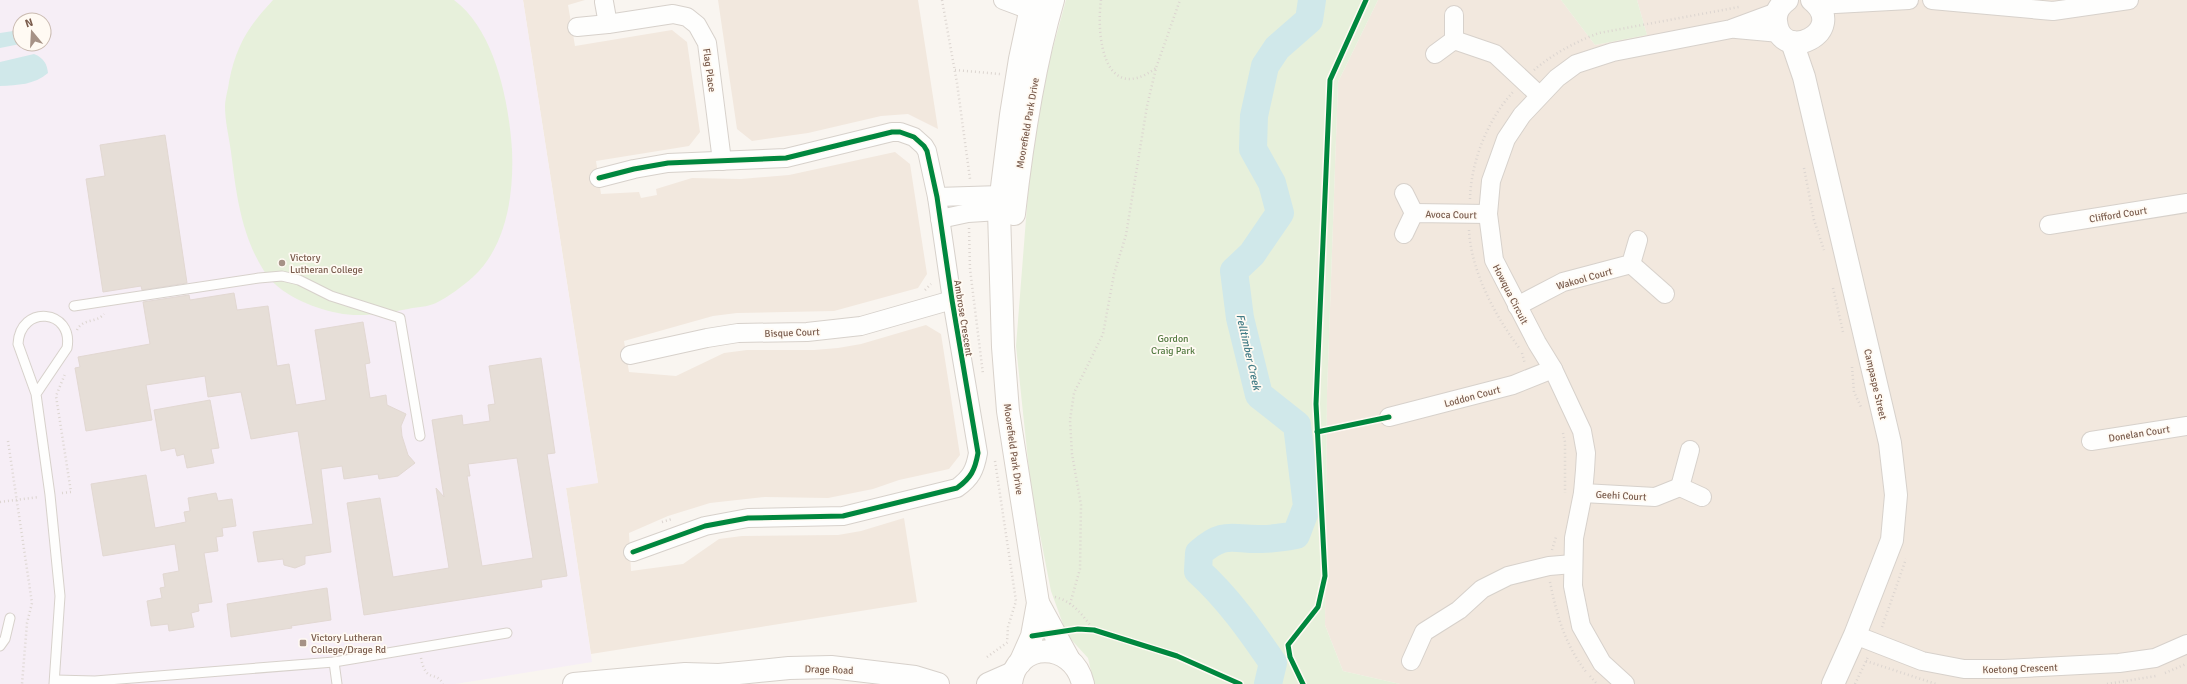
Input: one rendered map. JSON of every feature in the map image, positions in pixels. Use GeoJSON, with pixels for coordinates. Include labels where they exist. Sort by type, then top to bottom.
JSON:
{"type":"FeatureCollection","features":[{"type":"Feature","properties":{"kind":"street"},"geometry":{"type":"LineString","coordinates":[[1003,0],[1041,7]]}},
{"type":"Feature","properties":{"kind":"street"},"geometry":{"type":"LineString","coordinates":[[1784,3],[1776,19],[1806,23],[1866,4],[1909,0]]}},
{"type":"Feature","properties":{"kind":"street"},"geometry":{"type":"LineString","coordinates":[[1932,0],[2018,3],[2053,10],[2129,0]]}},
{"type":"Feature","properties":{"kind":"street"},"geometry":{"type":"LineString","coordinates":[[604,2],[608,24]]}},
{"type":"Feature","properties":{"kind":"street","name":"Howqua Circuit"},"geometry":{"type":"LineString","coordinates":[[1731,29],[1784,3]]}},
{"type":"Feature","properties":{"kind":"street","name":"Moorefield Park Drive"},"geometry":{"type":"LineString","coordinates":[[1038,603],[1008,411],[1001,294],[1008,270],[1005,204],[1005,154],[1018,76],[1041,7]]}},
{"type":"Feature","properties":{"kind":"street","name":"Moorefield Park Drive"},"geometry":{"type":"LineString","coordinates":[[1005,204],[1019,170],[1041,7]]}},
{"type":"Feature","properties":{"kind":"street","name":"Flag Place"},"geometry":{"type":"LineString","coordinates":[[577,27],[673,14],[687,17],[697,25],[707,43],[722,161]]}},
{"type":"Feature","properties":{"kind":"street"},"geometry":{"type":"LineString","coordinates":[[1454,15],[1454,40]]}},
{"type":"Feature","properties":{"kind":"street","name":"Howqua Circuit"},"geometry":{"type":"LineString","coordinates":[[1625,684],[1602,663],[1581,626],[1573,586],[1573,564],[1574,538],[1583,493],[1586,453],[1582,431],[1553,369],[1517,306],[1494,260],[1488,214],[1491,181],[1506,139],[1539,95],[1557,78],[1576,64],[1613,52],[1731,29],[1806,23]]}},
{"type":"Feature","properties":{"kind":"street","name":"Campaspe Street"},"geometry":{"type":"LineString","coordinates":[[1806,23],[1804,77],[1890,443],[1896,495],[1892,540],[1855,635],[1833,684]]}},
{"type":"Feature","properties":{"kind":"street"},"geometry":{"type":"LineString","coordinates":[[1435,54],[1454,40]]}},
{"type":"Feature","properties":{"kind":"street"},"geometry":{"type":"LineString","coordinates":[[1454,40],[1495,54],[1539,95]]}},
{"type":"Feature","properties":{"kind":"street","name":"Ambrose Crescent"},"geometry":{"type":"LineString","coordinates":[[599,178],[634,168],[668,163],[786,158],[900,132],[914,137],[924,146],[937,197],[951,293],[978,453],[976,468]]}},
{"type":"Feature","properties":{"kind":"street"},"geometry":{"type":"LineString","coordinates":[[1404,193],[1414,213]]}},
{"type":"Feature","properties":{"kind":"street"},"geometry":{"type":"LineString","coordinates":[[937,197],[969,204],[1005,204]]}},
{"type":"Feature","properties":{"kind":"street","name":"Clifford Court"},"geometry":{"type":"LineString","coordinates":[[2049,225],[2187,203]]}},
{"type":"Feature","properties":{"kind":"street"},"geometry":{"type":"LineString","coordinates":[[940,219],[969,204]]}},
{"type":"Feature","properties":{"kind":"street","name":"Avoca Court"},"geometry":{"type":"LineString","coordinates":[[1404,234],[1414,213],[1488,214]]}},
{"type":"Feature","properties":{"kind":"street"},"geometry":{"type":"LineString","coordinates":[[1638,240],[1631,264],[1664,294]]}},
{"type":"Feature","properties":{"kind":"street","name":"Wakool Court"},"geometry":{"type":"LineString","coordinates":[[1517,306],[1563,282],[1631,264]]}},
{"type":"Feature","properties":{"kind":"street","name":"Bisque Court"},"geometry":{"type":"LineString","coordinates":[[630,355],[707,338],[738,333],[807,332],[846,328],[951,293]]}},
{"type":"Feature","properties":{"kind":"street","name":"Loddon Court"},"geometry":{"type":"LineString","coordinates":[[1389,417],[1513,385],[1553,369]]}},
{"type":"Feature","properties":{"kind":"street","name":"Donelan Court"},"geometry":{"type":"LineString","coordinates":[[2091,441],[2187,426]]}},
{"type":"Feature","properties":{"kind":"street"},"geometry":{"type":"LineString","coordinates":[[1690,450],[1680,487],[1702,497]]}},
{"type":"Feature","properties":{"kind":"street"},"geometry":{"type":"LineString","coordinates":[[633,552],[705,526],[748,518],[843,516],[866,511],[957,488],[971,476],[976,468]]}},
{"type":"Feature","properties":{"kind":"street","name":"Geehi Court"},"geometry":{"type":"LineString","coordinates":[[1583,493],[1655,497],[1680,487]]}},
{"type":"Feature","properties":{"kind":"street"},"geometry":{"type":"LineString","coordinates":[[1411,661],[1424,632],[1459,610],[1482,589],[1508,576],[1549,566],[1573,564]]}},
{"type":"Feature","properties":{"kind":"street"},"geometry":{"type":"LineString","coordinates":[[1038,603],[1068,658],[1081,674],[1083,684]]}},
{"type":"Feature","properties":{"kind":"street"},"geometry":{"type":"LineString","coordinates":[[1015,673],[1032,636],[1038,603]]}},
{"type":"Feature","properties":{"kind":"street","name":"Koetong Crescent"},"geometry":{"type":"LineString","coordinates":[[1855,635],[1922,661],[1964,669],[2004,669],[2119,663],[2155,658],[2187,644]]}},
{"type":"Feature","properties":{"kind":"street"},"geometry":{"type":"LineString","coordinates":[[988,684],[1015,673],[1030,655],[1043,651],[1056,652],[1068,658]]}},
{"type":"Feature","properties":{"kind":"street","name":"Drage Road"},"geometry":{"type":"LineString","coordinates":[[574,684],[685,674],[718,675],[789,668],[831,667],[914,677],[938,684]]}},
{"type":"Feature","properties":{"kind":"street","name":"Drage Road"},"geometry":{"type":"LineString","coordinates":[[691,684],[718,675]]}},
{"type":"Feature","properties":{"kind":"lane"},"geometry":{"type":"LineString","coordinates":[[74,306],[282,276],[299,280],[331,296],[400,318],[420,436]]}},
{"type":"Feature","properties":{"kind":"lane"},"geometry":{"type":"LineString","coordinates":[[36,394],[67,348],[68,341],[65,328],[56,319],[49,317],[36,317],[30,320],[24,325],[19,337],[20,351],[36,394],[50,495],[60,596],[54,682],[95,681],[334,662],[507,633]]}},
{"type":"Feature","properties":{"kind":"lane"},"geometry":{"type":"LineString","coordinates":[[0,646],[5,639],[10,618]]}},
{"type":"Feature","properties":{"kind":"lane"},"geometry":{"type":"LineString","coordinates":[[334,662],[337,684]]}},
{"type":"Feature","properties":{"kind":"path"},"geometry":{"type":"LineString","coordinates":[[942,0],[955,70],[970,181],[969,204],[972,284],[984,381]]}},
{"type":"Feature","properties":{"kind":"path"},"geometry":{"type":"LineString","coordinates":[[1101,0],[1099,31],[1108,66],[1118,75],[1129,80],[1143,77],[1156,68]]}},
{"type":"Feature","properties":{"kind":"path"},"geometry":{"type":"LineString","coordinates":[[1070,604],[1080,569],[1081,505],[1072,454],[1070,420],[1074,393],[1103,334],[1114,274],[1126,235],[1145,114],[1156,68],[1180,0]]}},
{"type":"Feature","properties":{"kind":"path"},"geometry":{"type":"LineString","coordinates":[[955,70],[1018,76]]}},
{"type":"Feature","properties":{"kind":"path"},"geometry":{"type":"LineString","coordinates":[[1804,163],[1814,220],[1825,252]]}},
{"type":"Feature","properties":{"kind":"path"},"geometry":{"type":"LineString","coordinates":[[932,278],[931,284],[951,293],[972,284]]}},
{"type":"Feature","properties":{"kind":"path"},"geometry":{"type":"LineString","coordinates":[[1832,281],[1837,312],[1845,338]]}},
{"type":"Feature","properties":{"kind":"path"},"geometry":{"type":"LineString","coordinates":[[78,335],[77,329],[80,325],[102,317],[106,312],[111,310],[110,301]]}},
{"type":"Feature","properties":{"kind":"path"},"geometry":{"type":"LineString","coordinates":[[1851,363],[1854,392],[1861,408]]}},
{"type":"Feature","properties":{"kind":"path"},"geometry":{"type":"LineString","coordinates":[[0,502],[71,492],[56,396],[67,371]]}},
{"type":"Feature","properties":{"kind":"path"},"geometry":{"type":"LineString","coordinates":[[8,441],[32,603],[27,623],[22,684]]}},
{"type":"Feature","properties":{"kind":"path"},"geometry":{"type":"LineString","coordinates":[[994,455],[1016,601],[1008,627],[1007,642]]}},
{"type":"Feature","properties":{"kind":"path"},"geometry":{"type":"LineString","coordinates":[[976,468],[985,471],[996,470]]}},
{"type":"Feature","properties":{"kind":"path"},"geometry":{"type":"LineString","coordinates":[[662,522],[675,518]]}},
{"type":"Feature","properties":{"kind":"path"},"geometry":{"type":"LineString","coordinates":[[1086,630],[1101,632]]}},
{"type":"Feature","properties":{"kind":"path"},"geometry":{"type":"LineString","coordinates":[[419,647],[424,672],[427,676],[442,681],[443,684]]}},
{"type":"Feature","properties":{"kind":"path"},"geometry":{"type":"LineString","coordinates":[[1855,684],[1866,661],[1936,684]]}},
{"type":"Feature","properties":{"kind":"shaded area","name":"Victory Lutheran College"},"geometry":{"type":"Polygon","coordinates":[[[0,0],[523,0],[598,483],[566,488],[592,662],[455,684],[0,684],[0,0]]]}},
{"type":"Feature","properties":{"kind":"shaded area"},"geometry":{"type":"Polygon","coordinates":[[[523,0],[585,0],[568,5],[575,46],[672,30],[687,42],[700,132],[689,146],[596,161],[601,194],[639,192],[641,198],[657,195],[656,189],[692,178],[741,179],[789,175],[895,152],[910,164],[927,274],[918,288],[834,311],[737,313],[713,316],[624,341],[629,372],[676,376],[724,353],[747,350],[814,350],[838,348],[861,344],[926,325],[941,334],[960,455],[949,469],[899,480],[873,489],[828,498],[765,497],[710,503],[668,516],[629,533],[631,571],[683,564],[719,539],[742,536],[838,535],[861,531],[904,518],[917,602],[591,654],[566,488],[598,482],[523,0]]]}},
{"type":"Feature","properties":{"kind":"shaded area"},"geometry":{"type":"Polygon","coordinates":[[[718,0],[918,0],[938,129],[908,114],[881,116],[808,133],[752,141],[737,129],[718,0]]]}},
{"type":"Feature","properties":{"kind":"shaded area"},"geometry":{"type":"Polygon","coordinates":[[[1378,0],[1561,0],[1595,45],[1647,35],[1637,0],[2187,0],[2187,684],[1400,684],[1343,671],[1325,625],[1327,393],[1338,82],[1378,0]]]}},
{"type":"Feature","properties":{"kind":"green space"},"geometry":{"type":"Polygon","coordinates":[[[273,0],[454,0],[468,13],[480,29],[490,48],[497,68],[507,111],[512,150],[512,184],[510,201],[501,235],[485,264],[473,277],[441,301],[426,306],[373,314],[355,315],[328,311],[296,299],[278,287],[264,271],[256,257],[241,213],[226,123],[225,104],[232,69],[239,47],[250,28],[273,0]]]}},
{"type":"Feature","properties":{"kind":"green space","name":"Gordon Craig Park"},"geometry":{"type":"Polygon","coordinates":[[[1066,0],[1378,0],[1338,82],[1327,393],[1325,625],[1343,671],[1400,684],[1094,684],[1088,658],[1067,635],[1051,591],[1031,489],[1016,346],[1034,117],[1066,0]]]}},
{"type":"Feature","properties":{"kind":"green space"},"geometry":{"type":"Polygon","coordinates":[[[1561,0],[1637,0],[1647,35],[1595,45],[1561,0]]]}},
{"type":"Feature","properties":{"kind":"water"},"geometry":{"type":"Polygon","coordinates":[[[12,31],[12,46],[0,48],[0,33],[12,31]]]}},
{"type":"Feature","properties":{"kind":"water"},"geometry":{"type":"Polygon","coordinates":[[[34,54],[40,57],[44,62],[48,73],[31,82],[19,85],[0,86],[0,62],[34,54]]]}},
{"type":"Feature","properties":{"kind":"building"},"geometry":{"type":"Polygon","coordinates":[[[165,135],[187,283],[142,290],[141,286],[103,292],[86,179],[105,176],[100,145],[165,135]]]}},
{"type":"Feature","properties":{"kind":"building"},"geometry":{"type":"Polygon","coordinates":[[[234,293],[237,310],[268,306],[277,366],[289,364],[296,405],[326,400],[315,330],[363,322],[370,363],[365,364],[370,398],[386,395],[387,405],[406,414],[401,426],[402,436],[408,455],[415,463],[398,476],[379,479],[378,474],[344,479],[342,466],[321,469],[331,552],[305,556],[305,564],[295,568],[284,565],[283,559],[258,562],[253,532],[313,524],[298,431],[251,439],[241,392],[208,397],[205,376],[146,385],[152,420],[86,431],[75,368],[80,367],[78,357],[150,344],[143,302],[189,295],[190,300],[234,293]]]}},
{"type":"Feature","properties":{"kind":"building"},"geometry":{"type":"Polygon","coordinates":[[[541,358],[555,453],[547,454],[567,576],[541,580],[542,587],[364,615],[347,503],[380,498],[393,577],[449,568],[436,488],[444,497],[432,420],[462,415],[463,425],[490,421],[488,405],[495,404],[489,366],[541,358]],[[517,458],[468,464],[470,476],[467,476],[482,566],[533,558],[517,458]]]}},
{"type":"Feature","properties":{"kind":"building"},"geometry":{"type":"Polygon","coordinates":[[[210,400],[219,448],[211,449],[214,463],[187,468],[184,454],[177,456],[175,448],[161,451],[154,410],[210,400]]]}},
{"type":"Feature","properties":{"kind":"building"},"geometry":{"type":"Polygon","coordinates":[[[146,475],[155,528],[186,522],[184,512],[190,511],[188,498],[216,493],[218,501],[232,499],[236,526],[222,528],[223,536],[216,537],[218,551],[204,553],[212,602],[198,604],[199,611],[191,613],[194,627],[169,631],[168,624],[151,626],[147,601],[162,598],[160,588],[165,587],[163,574],[179,571],[175,544],[103,556],[91,484],[146,475]]]}},
{"type":"Feature","properties":{"kind":"building"},"geometry":{"type":"Polygon","coordinates":[[[327,588],[331,620],[291,626],[292,628],[231,637],[227,604],[327,588]]]}},
{"type":"Feature","properties":{"kind":"waterway","name":"Felltimber Creek"},"geometry":{"type":"LineString","coordinates":[[1268,684],[1273,663],[1248,627],[1219,592],[1198,571],[1199,553],[1216,541],[1222,539],[1266,539],[1296,535],[1307,506],[1297,425],[1259,395],[1240,318],[1234,271],[1252,254],[1280,213],[1272,183],[1253,149],[1254,116],[1265,66],[1277,48],[1309,20],[1312,0]]}},
{"type":"Feature","properties":{"kind":"cycle path"},"geometry":{"type":"LineString","coordinates":[[1303,684],[1290,657],[1288,645],[1318,607],[1325,576],[1316,404],[1330,80],[1366,0]]}},
{"type":"Feature","properties":{"kind":"cycle path"},"geometry":{"type":"LineString","coordinates":[[599,178],[634,169],[668,163],[786,158],[892,132],[900,132],[914,137],[924,146],[927,151],[937,197],[952,300],[978,453],[972,473],[966,481],[957,488],[843,516],[748,518],[705,526],[633,552]]}},
{"type":"Feature","properties":{"kind":"cycle path"},"geometry":{"type":"LineString","coordinates":[[1317,432],[1389,417]]}},
{"type":"Feature","properties":{"kind":"cycle path"},"geometry":{"type":"LineString","coordinates":[[1032,636],[1078,629],[1094,630],[1177,656],[1240,684]]}},
{"type":"Feature","properties":{"kind":"place","name":"Victory Lutheran College"},"geometry":{"type":"Point","coordinates":[282,263]}},
{"type":"Feature","properties":{"kind":"place","name":"Victory Lutheran College/Drage Rd"},"geometry":{"type":"Point","coordinates":[303,643]}}]}
